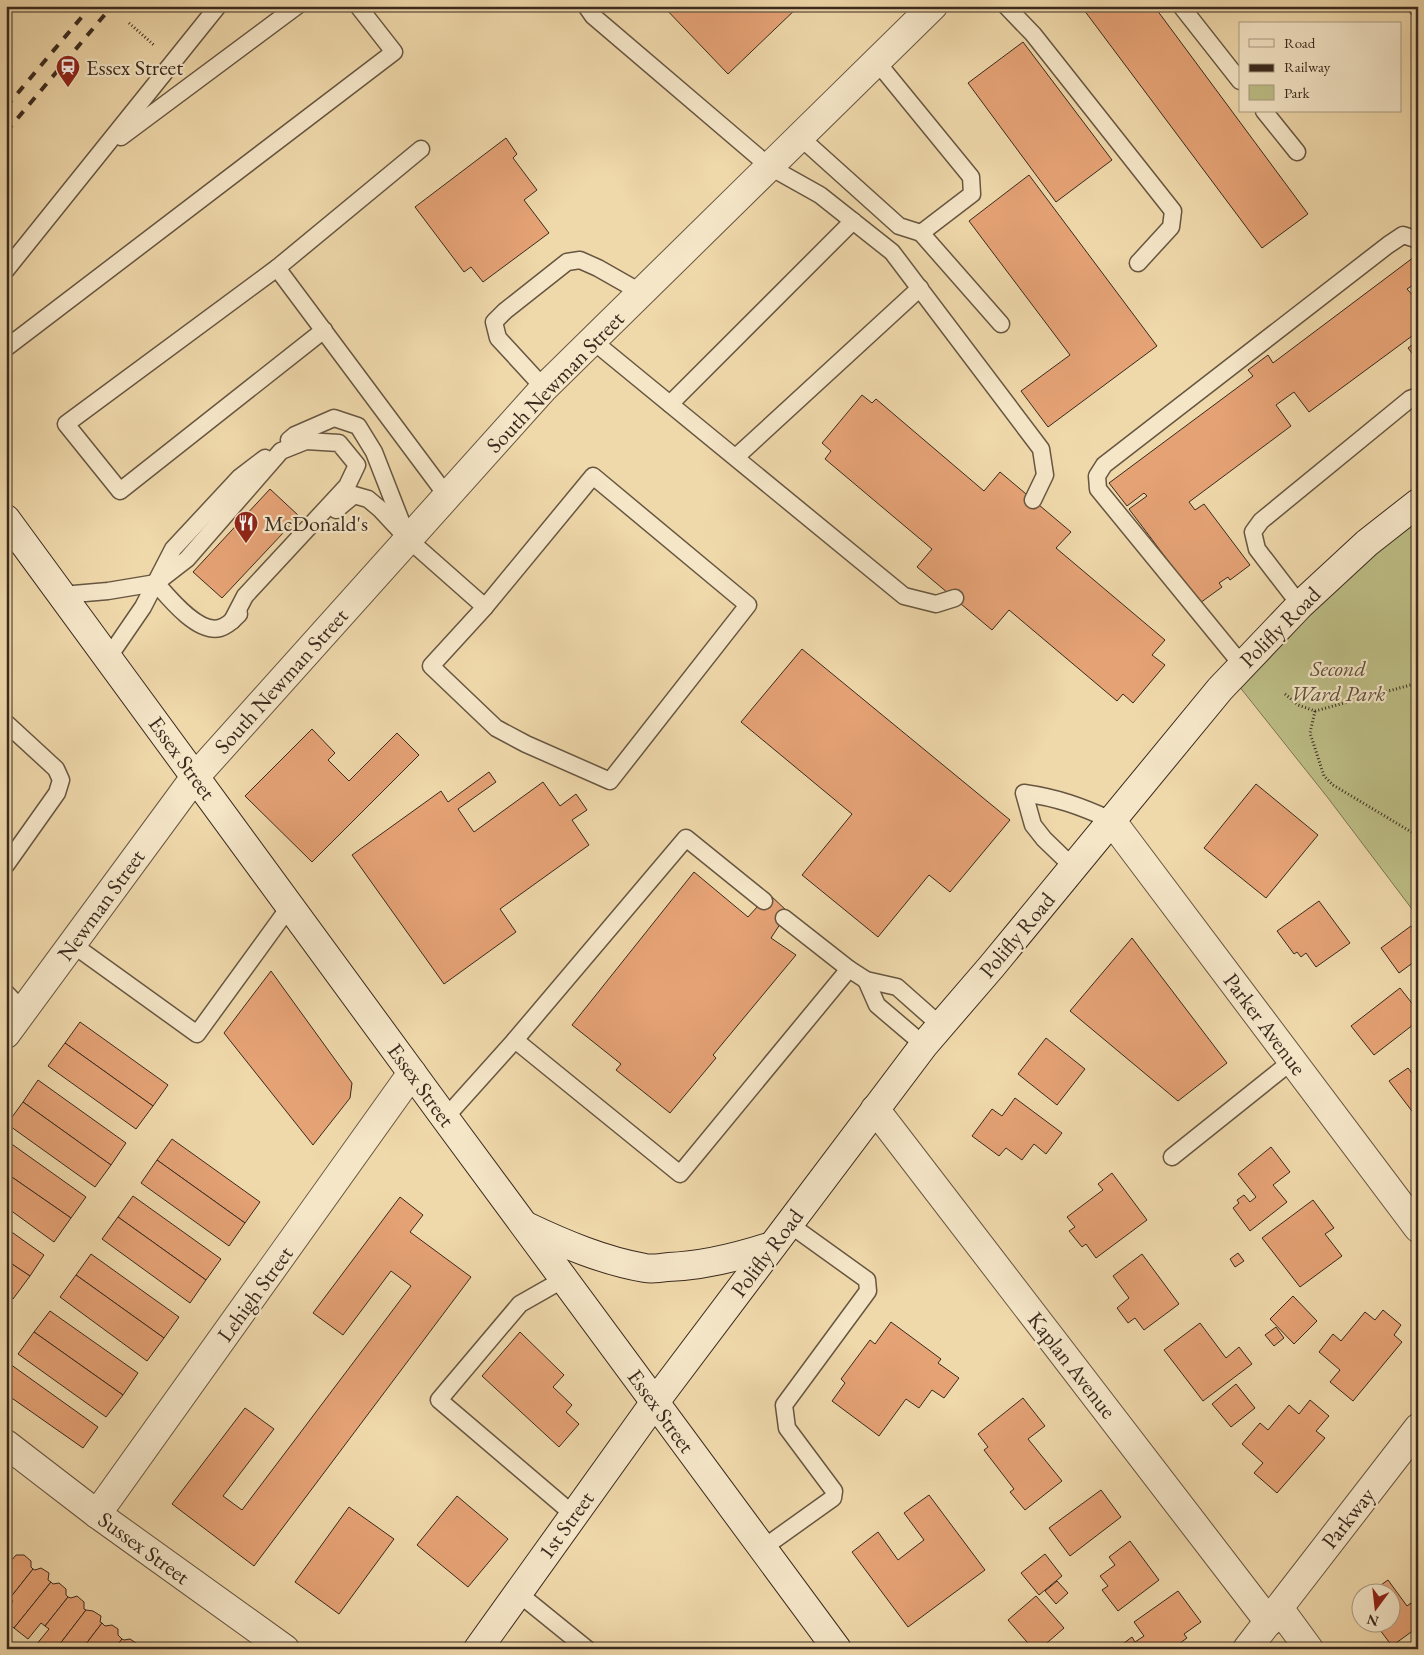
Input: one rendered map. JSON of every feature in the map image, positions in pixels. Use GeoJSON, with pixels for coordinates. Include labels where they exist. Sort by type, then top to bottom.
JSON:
{"type":"FeatureCollection","features":[{"type":"Feature","properties":{"kind":"street","name":"South Newman Street"},"geometry":{"type":"LineString","coordinates":[[195,776],[544,388],[933,6]]}},
{"type":"Feature","properties":{"kind":"street","name":"Polifly Road"},"geometry":{"type":"LineString","coordinates":[[655,1402],[932,1035],[992,966],[1220,689],[1300,605],[1367,543],[1418,503]]}},
{"type":"Feature","properties":{"kind":"street","name":"Essex Street"},"geometry":{"type":"LineString","coordinates":[[6,519],[837,1649]]}},
{"type":"Feature","properties":{"kind":"street","name":"Newman Street"},"geometry":{"type":"LineString","coordinates":[[6,1034],[15,1002],[72,944],[195,776]]}},
{"type":"Feature","properties":{"kind":"street","name":"Parker Avenue"},"geometry":{"type":"LineString","coordinates":[[1111,820],[1418,1228]]}},
{"type":"Feature","properties":{"kind":"street","name":"Lehigh Street"},"geometry":{"type":"LineString","coordinates":[[97,1514],[412,1073]]}},
{"type":"Feature","properties":{"kind":"street","name":"Kaplan Avenue"},"geometry":{"type":"LineString","coordinates":[[875,1110],[1274,1615],[1309,1649]]}},
{"type":"Feature","properties":{"kind":"street"},"geometry":{"type":"LineString","coordinates":[[525,1226],[552,1239],[593,1254],[646,1268],[690,1267],[740,1256],[772,1246]]}},
{"type":"Feature","properties":{"kind":"street","name":"1st Street"},"geometry":{"type":"LineString","coordinates":[[480,1648],[655,1402]]}},
{"type":"Feature","properties":{"kind":"street","name":"Parkway"},"geometry":{"type":"LineString","coordinates":[[1247,1649],[1418,1428]]}},
{"type":"Feature","properties":{"kind":"street","name":"Sussex Street"},"geometry":{"type":"LineString","coordinates":[[6,1444],[97,1514],[285,1649]]}},
{"type":"Feature","properties":{"kind":"lane"},"geometry":{"type":"LineString","coordinates":[[6,270],[218,6]]}},
{"type":"Feature","properties":{"kind":"lane"},"geometry":{"type":"LineString","coordinates":[[103,150],[297,6]]}},
{"type":"Feature","properties":{"kind":"lane"},"geometry":{"type":"LineString","coordinates":[[6,348],[394,52],[358,6]]}},
{"type":"Feature","properties":{"kind":"lane"},"geometry":{"type":"LineString","coordinates":[[586,6],[593,16],[770,167],[820,195],[892,252],[1041,448],[1045,475],[1033,500]]}},
{"type":"Feature","properties":{"kind":"lane"},"geometry":{"type":"LineString","coordinates":[[1006,6],[1033,34],[1173,211],[1171,227],[1138,264]]}},
{"type":"Feature","properties":{"kind":"lane"},"geometry":{"type":"LineString","coordinates":[[1181,6],[1239,80]]}},
{"type":"Feature","properties":{"kind":"lane"},"geometry":{"type":"LineString","coordinates":[[877,62],[971,177],[972,194],[921,233]]}},
{"type":"Feature","properties":{"kind":"lane"},"geometry":{"type":"LineString","coordinates":[[1265,112],[1297,152]]}},
{"type":"Feature","properties":{"kind":"lane"},"geometry":{"type":"LineString","coordinates":[[800,137],[899,226],[921,233],[1001,324]]}},
{"type":"Feature","properties":{"kind":"lane"},"geometry":{"type":"LineString","coordinates":[[324,330],[120,491],[66,424],[277,268],[421,149]]}},
{"type":"Feature","properties":{"kind":"lane"},"geometry":{"type":"LineString","coordinates":[[670,404],[853,221]]}},
{"type":"Feature","properties":{"kind":"lane"},"geometry":{"type":"LineString","coordinates":[[1242,665],[1098,489],[1097,476],[1104,465],[1388,245],[1403,235],[1418,240]]}},
{"type":"Feature","properties":{"kind":"lane"},"geometry":{"type":"LineString","coordinates":[[544,388],[498,338],[494,322],[505,311],[567,262],[580,260],[642,293]]}},
{"type":"Feature","properties":{"kind":"lane"},"geometry":{"type":"LineString","coordinates":[[277,268],[447,496]]}},
{"type":"Feature","properties":{"kind":"lane"},"geometry":{"type":"LineString","coordinates":[[736,457],[920,288]]}},
{"type":"Feature","properties":{"kind":"lane"},"geometry":{"type":"LineString","coordinates":[[593,341],[904,596],[936,604],[955,598]]}},
{"type":"Feature","properties":{"kind":"lane"},"geometry":{"type":"LineString","coordinates":[[1300,605],[1257,549],[1253,532],[1268,514],[1410,399],[1418,396]]}},
{"type":"Feature","properties":{"kind":"lane"},"geometry":{"type":"LineString","coordinates":[[108,658],[143,607],[173,549],[240,477],[296,435],[334,418],[358,426],[374,452],[408,539]]}},
{"type":"Feature","properties":{"kind":"lane"},"geometry":{"type":"LineString","coordinates":[[62,595],[108,591],[156,583],[187,559],[281,451],[306,441],[339,443],[357,465],[347,486],[245,596],[232,621]]}},
{"type":"Feature","properties":{"kind":"lane"},"geometry":{"type":"LineString","coordinates":[[593,476],[748,605],[610,781],[526,744],[496,728],[431,666],[485,607],[593,476]]}},
{"type":"Feature","properties":{"kind":"lane"},"geometry":{"type":"LineString","coordinates":[[156,583],[174,604],[204,627],[220,628],[232,621],[343,503],[354,495],[368,499],[380,508],[408,539],[485,607]]}},
{"type":"Feature","properties":{"kind":"lane"},"geometry":{"type":"LineString","coordinates":[[6,724],[56,769],[61,780],[58,792],[6,864]]}},
{"type":"Feature","properties":{"kind":"lane"},"geometry":{"type":"LineString","coordinates":[[1073,867],[1044,839],[1033,825],[1024,793],[1050,797],[1075,804],[1111,820]]}},
{"type":"Feature","properties":{"kind":"lane"},"geometry":{"type":"LineString","coordinates":[[445,1118],[515,1040],[686,838],[764,901]]}},
{"type":"Feature","properties":{"kind":"lane"},"geometry":{"type":"LineString","coordinates":[[72,944],[196,1034],[290,906]]}},
{"type":"Feature","properties":{"kind":"lane"},"geometry":{"type":"LineString","coordinates":[[784,918],[866,980],[897,988],[932,1035]]}},
{"type":"Feature","properties":{"kind":"lane"},"geometry":{"type":"LineString","coordinates":[[515,1040],[680,1174],[849,968]]}},
{"type":"Feature","properties":{"kind":"lane"},"geometry":{"type":"LineString","coordinates":[[866,980],[878,1005],[932,1035]]}},
{"type":"Feature","properties":{"kind":"lane"},"geometry":{"type":"LineString","coordinates":[[1172,1157],[1292,1061]]}},
{"type":"Feature","properties":{"kind":"lane"},"geometry":{"type":"LineString","coordinates":[[762,1548],[833,1498],[834,1491],[787,1428],[784,1405],[868,1291],[867,1280],[788,1224]]}},
{"type":"Feature","properties":{"kind":"lane"},"geometry":{"type":"LineString","coordinates":[[564,1279],[520,1304],[439,1400],[574,1515]]}},
{"type":"Feature","properties":{"kind":"lane"},"geometry":{"type":"LineString","coordinates":[[518,1593],[587,1649]]}},
{"type":"Feature","properties":{"kind":"path"},"geometry":{"type":"LineString","coordinates":[[129,23],[174,62]]}},
{"type":"Feature","properties":{"kind":"path"},"geometry":{"type":"LineString","coordinates":[[1285,694],[1298,705],[1315,711],[1418,684]]}},
{"type":"Feature","properties":{"kind":"path"},"geometry":{"type":"LineString","coordinates":[[1315,711],[1310,733],[1324,776],[1333,786],[1418,836]]}},
{"type":"Feature","properties":{"kind":"green space","name":"Second Ward Park"},"geometry":{"type":"Polygon","coordinates":[[[1418,503],[1418,917],[1328,798],[1231,676],[1418,503]]]}},
{"type":"Feature","properties":{"kind":"building"},"geometry":{"type":"Polygon","coordinates":[[[663,6],[799,6],[728,74],[663,6]]]}},
{"type":"Feature","properties":{"kind":"building"},"geometry":{"type":"Polygon","coordinates":[[[1081,6],[1154,6],[1308,214],[1262,248],[1081,6]]]}},
{"type":"Feature","properties":{"kind":"building"},"geometry":{"type":"Polygon","coordinates":[[[1023,42],[1112,160],[1056,202],[968,83],[1023,42]]]}},
{"type":"Feature","properties":{"kind":"building"},"geometry":{"type":"Polygon","coordinates":[[[506,138],[517,154],[513,158],[537,190],[524,200],[549,233],[483,282],[471,267],[464,272],[415,207],[506,138]]]}},
{"type":"Feature","properties":{"kind":"building"},"geometry":{"type":"Polygon","coordinates":[[[1029,175],[1157,346],[1048,427],[1021,391],[1070,355],[969,221],[1029,175]]]}},
{"type":"Feature","properties":{"kind":"building"},"geometry":{"type":"Polygon","coordinates":[[[1414,257],[1418,262],[1418,282],[1407,289],[1418,301],[1418,361],[1408,348],[1416,342],[1412,336],[1309,412],[1294,392],[1276,405],[1291,426],[1189,502],[1195,510],[1204,504],[1250,565],[1230,580],[1228,577],[1219,583],[1222,587],[1200,603],[1129,509],[1147,496],[1144,493],[1127,506],[1109,483],[1253,376],[1248,370],[1268,355],[1273,363],[1414,257]]]}},
{"type":"Feature","properties":{"kind":"building"},"geometry":{"type":"Polygon","coordinates":[[[862,395],[872,403],[876,399],[984,491],[1000,472],[1071,532],[1056,548],[1165,640],[1152,655],[1165,665],[1133,703],[1123,694],[1117,701],[1009,610],[992,630],[917,567],[932,549],[825,459],[831,451],[822,443],[862,395]]]}},
{"type":"Feature","properties":{"kind":"building","name":"McDonald's"},"geometry":{"type":"Polygon","coordinates":[[[270,489],[299,516],[222,598],[193,572],[270,489]]]}},
{"type":"Feature","properties":{"kind":"building"},"geometry":{"type":"Polygon","coordinates":[[[802,649],[1010,820],[950,892],[929,875],[878,937],[802,875],[852,814],[741,722],[802,649]]]}},
{"type":"Feature","properties":{"kind":"building"},"geometry":{"type":"Polygon","coordinates":[[[312,729],[335,753],[328,760],[349,781],[397,733],[419,755],[312,862],[245,796],[312,729]]]}},
{"type":"Feature","properties":{"kind":"building"},"geometry":{"type":"Polygon","coordinates":[[[489,772],[496,782],[458,809],[474,832],[543,782],[560,806],[576,794],[587,810],[572,820],[589,845],[500,909],[516,932],[444,984],[352,855],[441,791],[448,802],[489,772]]]}},
{"type":"Feature","properties":{"kind":"building"},"geometry":{"type":"Polygon","coordinates":[[[1256,784],[1318,835],[1266,898],[1204,848],[1256,784]]]}},
{"type":"Feature","properties":{"kind":"building"},"geometry":{"type":"Polygon","coordinates":[[[694,872],[748,917],[769,894],[788,912],[771,938],[796,955],[713,1055],[716,1058],[670,1113],[616,1070],[621,1064],[572,1025],[694,872]]]}},
{"type":"Feature","properties":{"kind":"building"},"geometry":{"type":"Polygon","coordinates":[[[1319,901],[1350,943],[1316,967],[1306,953],[1301,957],[1297,952],[1294,954],[1277,931],[1319,901]]]}},
{"type":"Feature","properties":{"kind":"building"},"geometry":{"type":"Polygon","coordinates":[[[1411,926],[1418,935],[1418,959],[1399,973],[1381,948],[1411,926]]]}},
{"type":"Feature","properties":{"kind":"building"},"geometry":{"type":"Polygon","coordinates":[[[1132,938],[1227,1063],[1178,1101],[1070,1011],[1132,938]]]}},
{"type":"Feature","properties":{"kind":"building"},"geometry":{"type":"Polygon","coordinates":[[[271,971],[352,1083],[350,1098],[313,1145],[224,1033],[271,971]]]}},
{"type":"Feature","properties":{"kind":"building"},"geometry":{"type":"Polygon","coordinates":[[[1400,988],[1418,1011],[1418,1021],[1374,1055],[1351,1026],[1400,988]]]}},
{"type":"Feature","properties":{"kind":"building"},"geometry":{"type":"Polygon","coordinates":[[[80,1022],[168,1085],[153,1106],[65,1043],[80,1022]]]}},
{"type":"Feature","properties":{"kind":"building"},"geometry":{"type":"Polygon","coordinates":[[[1046,1038],[1085,1069],[1057,1105],[1018,1074],[1046,1038]]]}},
{"type":"Feature","properties":{"kind":"building"},"geometry":{"type":"Polygon","coordinates":[[[65,1043],[153,1106],[136,1129],[48,1066],[65,1043]]]}},
{"type":"Feature","properties":{"kind":"building"},"geometry":{"type":"Polygon","coordinates":[[[1408,1068],[1415,1077],[1418,1074],[1418,1119],[1389,1081],[1408,1068]]]}},
{"type":"Feature","properties":{"kind":"building"},"geometry":{"type":"Polygon","coordinates":[[[38,1080],[126,1143],[111,1165],[23,1102],[38,1080]]]}},
{"type":"Feature","properties":{"kind":"building"},"geometry":{"type":"Polygon","coordinates":[[[1015,1098],[1062,1133],[1046,1154],[1034,1144],[1022,1160],[1006,1148],[999,1156],[972,1136],[992,1109],[1002,1116],[1015,1098]]]}},
{"type":"Feature","properties":{"kind":"building"},"geometry":{"type":"Polygon","coordinates":[[[23,1102],[111,1165],[95,1187],[7,1124],[23,1102]]]}},
{"type":"Feature","properties":{"kind":"building"},"geometry":{"type":"Polygon","coordinates":[[[172,1139],[260,1202],[245,1223],[157,1160],[172,1139]]]}},
{"type":"Feature","properties":{"kind":"building"},"geometry":{"type":"Polygon","coordinates":[[[6,1140],[86,1197],[71,1218],[6,1173],[6,1140]]]}},
{"type":"Feature","properties":{"kind":"building"},"geometry":{"type":"Polygon","coordinates":[[[1271,1147],[1290,1172],[1273,1185],[1287,1202],[1250,1231],[1233,1208],[1239,1203],[1237,1200],[1244,1195],[1250,1202],[1256,1197],[1238,1174],[1271,1147]]]}},
{"type":"Feature","properties":{"kind":"building"},"geometry":{"type":"Polygon","coordinates":[[[157,1160],[245,1223],[229,1246],[141,1183],[157,1160]]]}},
{"type":"Feature","properties":{"kind":"building"},"geometry":{"type":"Polygon","coordinates":[[[6,1173],[71,1218],[54,1242],[6,1207],[6,1173]]]}},
{"type":"Feature","properties":{"kind":"building"},"geometry":{"type":"Polygon","coordinates":[[[1112,1173],[1147,1220],[1096,1258],[1086,1244],[1082,1247],[1069,1231],[1075,1227],[1067,1217],[1103,1190],[1098,1184],[1112,1173]]]}},
{"type":"Feature","properties":{"kind":"building"},"geometry":{"type":"Polygon","coordinates":[[[133,1196],[221,1259],[206,1280],[118,1217],[133,1196]]]}},
{"type":"Feature","properties":{"kind":"building"},"geometry":{"type":"Polygon","coordinates":[[[400,1197],[423,1215],[410,1232],[471,1277],[254,1566],[172,1504],[245,1408],[274,1429],[223,1496],[242,1510],[411,1286],[391,1271],[343,1335],[313,1313],[400,1197]]]}},
{"type":"Feature","properties":{"kind":"building"},"geometry":{"type":"Polygon","coordinates":[[[1313,1200],[1334,1228],[1325,1234],[1342,1256],[1300,1287],[1262,1238],[1313,1200]]]}},
{"type":"Feature","properties":{"kind":"building"},"geometry":{"type":"Polygon","coordinates":[[[118,1217],[206,1280],[190,1303],[102,1239],[118,1217]]]}},
{"type":"Feature","properties":{"kind":"building"},"geometry":{"type":"Polygon","coordinates":[[[6,1228],[44,1255],[30,1276],[6,1260],[6,1228]]]}},
{"type":"Feature","properties":{"kind":"building"},"geometry":{"type":"Polygon","coordinates":[[[1238,1253],[1244,1261],[1235,1267],[1230,1259],[1238,1253]]]}},
{"type":"Feature","properties":{"kind":"building"},"geometry":{"type":"Polygon","coordinates":[[[91,1254],[179,1317],[164,1338],[76,1275],[91,1254]]]}},
{"type":"Feature","properties":{"kind":"building"},"geometry":{"type":"Polygon","coordinates":[[[1142,1254],[1179,1304],[1144,1330],[1135,1318],[1128,1323],[1117,1308],[1129,1298],[1113,1276],[1142,1254]]]}},
{"type":"Feature","properties":{"kind":"building"},"geometry":{"type":"Polygon","coordinates":[[[6,1260],[30,1276],[13,1299],[6,1294],[6,1260]]]}},
{"type":"Feature","properties":{"kind":"building"},"geometry":{"type":"Polygon","coordinates":[[[76,1275],[164,1338],[147,1361],[60,1297],[76,1275]]]}},
{"type":"Feature","properties":{"kind":"building"},"geometry":{"type":"Polygon","coordinates":[[[1293,1296],[1317,1321],[1294,1344],[1270,1319],[1293,1296]]]}},
{"type":"Feature","properties":{"kind":"building"},"geometry":{"type":"Polygon","coordinates":[[[1383,1310],[1401,1325],[1394,1335],[1402,1342],[1353,1401],[1330,1382],[1340,1370],[1319,1352],[1333,1334],[1341,1341],[1365,1312],[1375,1320],[1383,1310]]]}},
{"type":"Feature","properties":{"kind":"building"},"geometry":{"type":"Polygon","coordinates":[[[50,1311],[138,1373],[123,1395],[34,1332],[50,1311]]]}},
{"type":"Feature","properties":{"kind":"building"},"geometry":{"type":"Polygon","coordinates":[[[891,1322],[941,1359],[938,1363],[959,1378],[944,1398],[932,1390],[919,1408],[906,1399],[879,1436],[832,1401],[845,1383],[841,1379],[870,1340],[875,1344],[891,1322]]]}},
{"type":"Feature","properties":{"kind":"building"},"geometry":{"type":"Polygon","coordinates":[[[1200,1323],[1226,1358],[1239,1347],[1252,1364],[1203,1401],[1164,1350],[1200,1323]]]}},
{"type":"Feature","properties":{"kind":"building"},"geometry":{"type":"Polygon","coordinates":[[[1276,1327],[1284,1338],[1274,1346],[1265,1335],[1276,1327]]]}},
{"type":"Feature","properties":{"kind":"building"},"geometry":{"type":"Polygon","coordinates":[[[34,1332],[123,1395],[106,1417],[18,1354],[34,1332]]]}},
{"type":"Feature","properties":{"kind":"building"},"geometry":{"type":"Polygon","coordinates":[[[520,1332],[564,1375],[553,1387],[572,1405],[566,1412],[579,1424],[559,1447],[482,1376],[520,1332]]]}},
{"type":"Feature","properties":{"kind":"building"},"geometry":{"type":"Polygon","coordinates":[[[10,1364],[98,1427],[83,1448],[6,1394],[6,1370],[10,1364]]]}},
{"type":"Feature","properties":{"kind":"building"},"geometry":{"type":"Polygon","coordinates":[[[1236,1384],[1255,1408],[1231,1427],[1212,1404],[1236,1384]]]}},
{"type":"Feature","properties":{"kind":"building"},"geometry":{"type":"Polygon","coordinates":[[[1023,1398],[1045,1426],[1028,1439],[1062,1481],[1025,1510],[1010,1492],[1014,1489],[984,1450],[988,1447],[978,1434],[1023,1398]]]}},
{"type":"Feature","properties":{"kind":"building"},"geometry":{"type":"Polygon","coordinates":[[[1310,1400],[1329,1416],[1316,1431],[1325,1438],[1277,1493],[1254,1473],[1263,1463],[1242,1444],[1260,1423],[1268,1430],[1289,1405],[1299,1414],[1310,1400]]]}},
{"type":"Feature","properties":{"kind":"building"},"geometry":{"type":"Polygon","coordinates":[[[1101,1490],[1121,1517],[1070,1556],[1049,1528],[1101,1490]]]}},
{"type":"Feature","properties":{"kind":"building"},"geometry":{"type":"Polygon","coordinates":[[[929,1495],[985,1570],[908,1627],[852,1552],[878,1532],[898,1560],[924,1540],[904,1513],[929,1495]]]}},
{"type":"Feature","properties":{"kind":"building"},"geometry":{"type":"Polygon","coordinates":[[[457,1496],[508,1539],[468,1587],[417,1545],[457,1496]]]}},
{"type":"Feature","properties":{"kind":"building"},"geometry":{"type":"Polygon","coordinates":[[[349,1507],[394,1539],[339,1614],[295,1582],[349,1507]]]}},
{"type":"Feature","properties":{"kind":"building"},"geometry":{"type":"Polygon","coordinates":[[[1130,1541],[1159,1580],[1118,1611],[1102,1590],[1108,1586],[1100,1576],[1115,1565],[1109,1557],[1130,1541]]]}},
{"type":"Feature","properties":{"kind":"building"},"geometry":{"type":"Polygon","coordinates":[[[1045,1554],[1062,1576],[1039,1595],[1021,1573],[1045,1554]]]}},
{"type":"Feature","properties":{"kind":"building"},"geometry":{"type":"Polygon","coordinates":[[[16,1555],[24,1555],[31,1561],[33,1569],[10,1598],[6,1595],[6,1567],[16,1555]]]}},
{"type":"Feature","properties":{"kind":"building"},"geometry":{"type":"Polygon","coordinates":[[[41,1568],[49,1573],[48,1580],[51,1582],[14,1628],[6,1622],[6,1610],[13,1601],[10,1598],[33,1569],[41,1568]]]}},
{"type":"Feature","properties":{"kind":"building"},"geometry":{"type":"Polygon","coordinates":[[[1057,1581],[1068,1593],[1056,1604],[1045,1591],[1057,1581]]]}},
{"type":"Feature","properties":{"kind":"building"},"geometry":{"type":"Polygon","coordinates":[[[51,1582],[53,1584],[59,1583],[66,1589],[68,1597],[45,1626],[41,1623],[28,1639],[14,1628],[51,1582]]]}},
{"type":"Feature","properties":{"kind":"building"},"geometry":{"type":"Polygon","coordinates":[[[1178,1591],[1201,1622],[1184,1634],[1187,1638],[1172,1649],[1116,1649],[1132,1637],[1135,1642],[1144,1636],[1134,1622],[1178,1591]]]}},
{"type":"Feature","properties":{"kind":"building"},"geometry":{"type":"Polygon","coordinates":[[[77,1596],[84,1602],[84,1609],[86,1610],[56,1649],[41,1649],[36,1645],[49,1629],[45,1626],[68,1597],[77,1596]]]}},
{"type":"Feature","properties":{"kind":"building"},"geometry":{"type":"Polygon","coordinates":[[[1036,1596],[1064,1628],[1040,1649],[1033,1649],[1008,1620],[1036,1596]]]}},
{"type":"Feature","properties":{"kind":"building"},"geometry":{"type":"Polygon","coordinates":[[[1402,1599],[1407,1606],[1411,1603],[1418,1611],[1418,1627],[1392,1646],[1382,1632],[1402,1632],[1402,1599]]]}},
{"type":"Feature","properties":{"kind":"building"},"geometry":{"type":"Polygon","coordinates":[[[86,1610],[93,1611],[101,1616],[100,1622],[102,1623],[82,1649],[56,1649],[86,1610]]]}},
{"type":"Feature","properties":{"kind":"building"},"geometry":{"type":"Polygon","coordinates":[[[102,1623],[105,1626],[112,1625],[118,1629],[118,1635],[122,1639],[114,1649],[82,1649],[102,1623]]]}},
{"type":"Feature","properties":{"kind":"building"},"geometry":{"type":"Polygon","coordinates":[[[122,1639],[130,1639],[136,1643],[136,1649],[114,1649],[122,1639]]]}},
{"type":"Feature","properties":{"kind":"railway"},"geometry":{"type":"LineString","coordinates":[[6,107],[91,6]]}},
{"type":"Feature","properties":{"kind":"railway"},"geometry":{"type":"LineString","coordinates":[[6,132],[112,6]]}},
{"type":"Feature","properties":{"kind":"place","name":"Essex Street"},"geometry":{"type":"Point","coordinates":[68,88]}},
{"type":"Feature","properties":{"kind":"place","name":"McDonald's"},"geometry":{"type":"Point","coordinates":[246,544]}}]}
